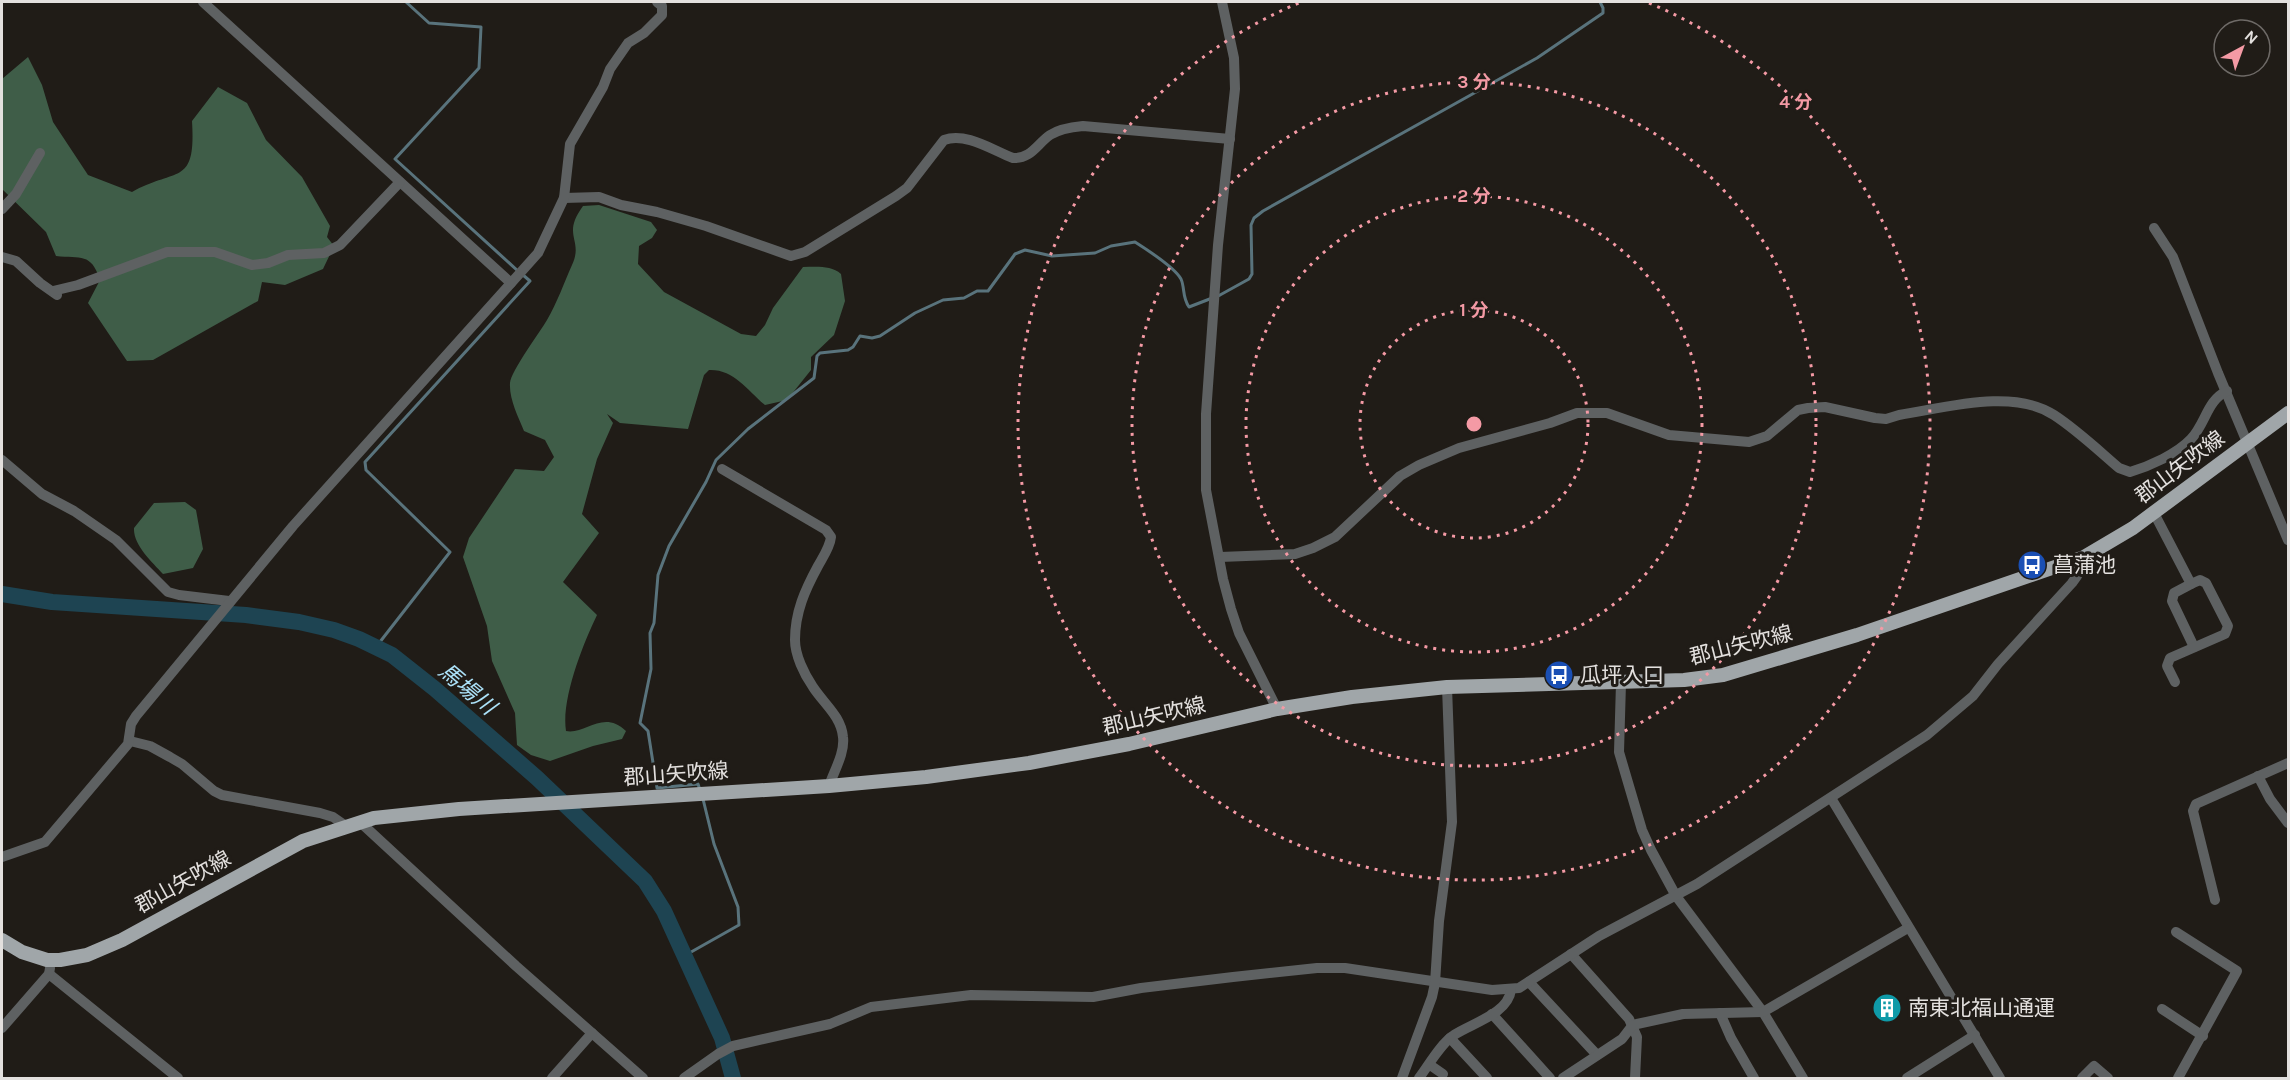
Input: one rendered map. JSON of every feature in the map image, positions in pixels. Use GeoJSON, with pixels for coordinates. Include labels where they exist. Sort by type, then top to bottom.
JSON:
{"type":"FeatureCollection","features":[{"type":"Feature","properties":{"kind":"main road","name":"郡山矢吹線"},"geometry":{"type":"LineString","coordinates":[[2,940],[22,952],[50,960],[75,957],[103,949],[303,841],[353,824],[415,813],[829,786],[926,777],[1029,763],[1129,744],[1277,709],[1352,697],[1447,687],[1684,680],[1723,675],[1857,635],[2084,557],[2113,541],[2154,513],[2289,412]]}},
{"type":"Feature","properties":{"kind":"street"},"geometry":{"type":"LineString","coordinates":[[203,2],[511,283]]}},
{"type":"Feature","properties":{"kind":"street"},"geometry":{"type":"LineString","coordinates":[[2,857],[45,842],[130,741],[131,724],[136,716],[293,526],[540,250],[564,198],[570,144],[603,87],[618,54],[662,15],[662,6],[657,2]]}},
{"type":"Feature","properties":{"kind":"street"},"geometry":{"type":"LineString","coordinates":[[1222,2],[1234,57],[1235,89],[1218,245],[1204,448],[1206,490],[1223,579],[1236,625],[1277,709]]}},
{"type":"Feature","properties":{"kind":"street"},"geometry":{"type":"LineString","coordinates":[[564,198],[599,197],[621,205],[657,212],[705,226],[791,255],[805,252],[907,188],[944,141],[951,138],[963,138],[1021,159],[1050,135],[1083,126],[1230,139]]}},
{"type":"Feature","properties":{"kind":"street"},"geometry":{"type":"LineString","coordinates":[[2,209],[16,194],[40,153]]}},
{"type":"Feature","properties":{"kind":"street"},"geometry":{"type":"LineString","coordinates":[[2,257],[16,261],[40,284],[55,293],[167,252],[215,252],[252,265],[268,263],[288,255],[324,253],[340,245],[400,182]]}},
{"type":"Feature","properties":{"kind":"street"},"geometry":{"type":"LineString","coordinates":[[2154,228],[2173,257],[2218,373],[2289,540]]}},
{"type":"Feature","properties":{"kind":"street"},"geometry":{"type":"LineString","coordinates":[[1220,557],[1295,554],[1313,548],[1335,537],[1400,476],[1414,467],[1459,448],[1550,423],[1577,413],[1607,413],[1669,435],[1749,442],[1767,436],[1798,410],[1808,408],[1825,407],[1864,417],[1886,419],[1899,414],[1988,402],[2019,403],[2053,414],[2119,468],[2130,472],[2178,449],[2191,439],[2210,406],[2227,391]]}},
{"type":"Feature","properties":{"kind":"street"},"geometry":{"type":"LineString","coordinates":[[2,460],[42,494],[74,511],[116,540],[168,592],[228,604]]}},
{"type":"Feature","properties":{"kind":"street"},"geometry":{"type":"LineString","coordinates":[[722,469],[826,530],[831,537],[829,546],[802,596],[795,638],[796,649],[812,686],[842,726],[841,753],[829,786]]}},
{"type":"Feature","properties":{"kind":"street"},"geometry":{"type":"LineString","coordinates":[[2154,513],[2191,584]]}},
{"type":"Feature","properties":{"kind":"street"},"geometry":{"type":"LineString","coordinates":[[684,1078],[733,1046],[830,1024],[871,1008],[971,995],[1093,997],[1141,987],[1317,968],[1380,972],[1435,983],[1492,990],[1519,988],[1599,936],[1676,896],[1927,735],[1973,696],[2010,649],[2072,583],[2084,557]]}},
{"type":"Feature","properties":{"kind":"street"},"geometry":{"type":"LineString","coordinates":[[2175,681],[2167,666],[2170,658],[2225,634],[2228,626],[2206,583],[2200,580],[2174,593],[2172,601],[2194,646]]}},
{"type":"Feature","properties":{"kind":"street"},"geometry":{"type":"LineString","coordinates":[[1621,682],[1619,727],[1622,766],[1642,831],[1676,896],[1763,1012],[1803,1078]]}},
{"type":"Feature","properties":{"kind":"street"},"geometry":{"type":"LineString","coordinates":[[1402,1078],[1435,983],[1438,921],[1452,822],[1447,687]]}},
{"type":"Feature","properties":{"kind":"street"},"geometry":{"type":"LineString","coordinates":[[130,741],[150,746],[182,764],[214,791],[320,813],[353,824],[643,1078]]}},
{"type":"Feature","properties":{"kind":"street"},"geometry":{"type":"LineString","coordinates":[[2215,900],[2193,812],[2196,804],[2289,763]]}},
{"type":"Feature","properties":{"kind":"street"},"geometry":{"type":"LineString","coordinates":[[2258,776],[2270,799],[2289,823]]}},
{"type":"Feature","properties":{"kind":"street"},"geometry":{"type":"LineString","coordinates":[[1831,798],[2000,1078]]}},
{"type":"Feature","properties":{"kind":"street"},"geometry":{"type":"LineString","coordinates":[[1563,1078],[1622,1039],[1632,1026],[1683,1014],[1763,1012],[1908,928]]}},
{"type":"Feature","properties":{"kind":"street"},"geometry":{"type":"LineString","coordinates":[[2176,932],[2237,971],[2178,1078]]}},
{"type":"Feature","properties":{"kind":"street"},"geometry":{"type":"LineString","coordinates":[[1571,954],[1629,1019],[1637,1037],[1635,1078]]}},
{"type":"Feature","properties":{"kind":"street"},"geometry":{"type":"LineString","coordinates":[[2,1028],[48,974],[50,960]]}},
{"type":"Feature","properties":{"kind":"street"},"geometry":{"type":"LineString","coordinates":[[48,974],[178,1078]]}},
{"type":"Feature","properties":{"kind":"street"},"geometry":{"type":"LineString","coordinates":[[1529,982],[1597,1055]]}},
{"type":"Feature","properties":{"kind":"street"},"geometry":{"type":"LineString","coordinates":[[1419,1078],[1450,1038],[1492,1014],[1508,998],[1511,990]]}},
{"type":"Feature","properties":{"kind":"street"},"geometry":{"type":"LineString","coordinates":[[2162,1009],[2203,1036]]}},
{"type":"Feature","properties":{"kind":"street"},"geometry":{"type":"LineString","coordinates":[[1720,1012],[1731,1038],[1754,1078]]}},
{"type":"Feature","properties":{"kind":"street"},"geometry":{"type":"LineString","coordinates":[[1492,1014],[1550,1078]]}},
{"type":"Feature","properties":{"kind":"street"},"geometry":{"type":"LineString","coordinates":[[552,1078],[592,1033]]}},
{"type":"Feature","properties":{"kind":"street"},"geometry":{"type":"LineString","coordinates":[[1907,1078],[1975,1035]]}},
{"type":"Feature","properties":{"kind":"street"},"geometry":{"type":"LineString","coordinates":[[1450,1038],[1486,1078]]}},
{"type":"Feature","properties":{"kind":"street"},"geometry":{"type":"LineString","coordinates":[[1430,1065],[1443,1074]]}},
{"type":"Feature","properties":{"kind":"street"},"geometry":{"type":"LineString","coordinates":[[2082,1078],[2094,1066],[2108,1078]]}},
{"type":"Feature","properties":{"kind":"green space"},"geometry":{"type":"Polygon","coordinates":[[[28,57],[42,85],[53,122],[88,175],[132,192],[172,176],[187,166],[191,156],[192,121],[218,87],[247,103],[266,140],[302,177],[330,226],[327,237],[334,246],[323,269],[285,285],[262,282],[258,301],[153,360],[127,361],[88,303],[100,280],[93,265],[84,259],[56,256],[46,232],[2,189],[2,79],[28,57]]]}},
{"type":"Feature","properties":{"kind":"green space"},"geometry":{"type":"Polygon","coordinates":[[[599,205],[651,222],[657,230],[652,238],[639,246],[638,264],[664,292],[741,334],[756,336],[803,267],[828,268],[841,274],[845,301],[834,335],[811,357],[811,370],[787,400],[765,405],[733,377],[726,373],[709,370],[704,375],[688,429],[620,423],[607,414],[613,423],[597,459],[582,514],[599,533],[563,582],[597,615],[570,688],[565,718],[566,731],[580,730],[594,724],[610,722],[626,731],[622,739],[550,761],[531,755],[517,745],[515,713],[492,661],[487,626],[463,557],[469,538],[515,469],[544,471],[554,457],[545,440],[524,431],[512,401],[510,383],[520,361],[551,313],[572,265],[576,249],[573,231],[577,216],[583,206],[599,205]]]}},
{"type":"Feature","properties":{"kind":"green space"},"geometry":{"type":"Polygon","coordinates":[[[185,502],[196,510],[203,549],[193,568],[163,574],[140,547],[134,528],[154,503],[185,502]]]}},
{"type":"Feature","properties":{"kind":"waterway"},"geometry":{"type":"LineString","coordinates":[[406,2],[429,23],[481,27],[479,68],[395,159],[518,271]]}},
{"type":"Feature","properties":{"kind":"waterway"},"geometry":{"type":"LineString","coordinates":[[700,790],[698,784],[657,788],[648,731],[640,723],[651,669],[650,633],[654,623],[658,575],[669,546],[716,460],[748,429],[814,378],[817,356],[820,353],[848,350],[853,347],[860,336],[872,338],[880,336],[915,313],[943,300],[964,298],[977,291],[988,291],[1015,254],[1025,250],[1052,256],[1095,253],[1111,246],[1135,242],[1178,275],[1189,307],[1220,295],[1249,279],[1252,274],[1251,225],[1254,218],[1263,211],[1537,58],[1603,13],[1600,2]]}},
{"type":"Feature","properties":{"kind":"waterway"},"geometry":{"type":"LineString","coordinates":[[376,647],[450,552],[366,470],[365,462],[530,281],[523,275]]}},
{"type":"Feature","properties":{"kind":"waterway","name":"馬場川"},"geometry":{"type":"LineString","coordinates":[[2,594],[52,602],[246,615],[299,622],[334,630],[392,655],[435,689],[537,778],[645,881],[664,911],[722,1038],[733,1078]]}},
{"type":"Feature","properties":{"kind":"waterway"},"geometry":{"type":"LineString","coordinates":[[684,956],[739,925],[738,907],[714,844],[703,799]]}},
{"type":"Feature","properties":{"kind":"place","name":"菖蒲池"},"geometry":{"type":"Point","coordinates":[2032,565]}},
{"type":"Feature","properties":{"kind":"place","name":"瓜坪入口"},"geometry":{"type":"Point","coordinates":[1559,675]}},
{"type":"Feature","properties":{"kind":"place","name":"南東北福山通運"},"geometry":{"type":"Point","coordinates":[1887,1008]}}]}
